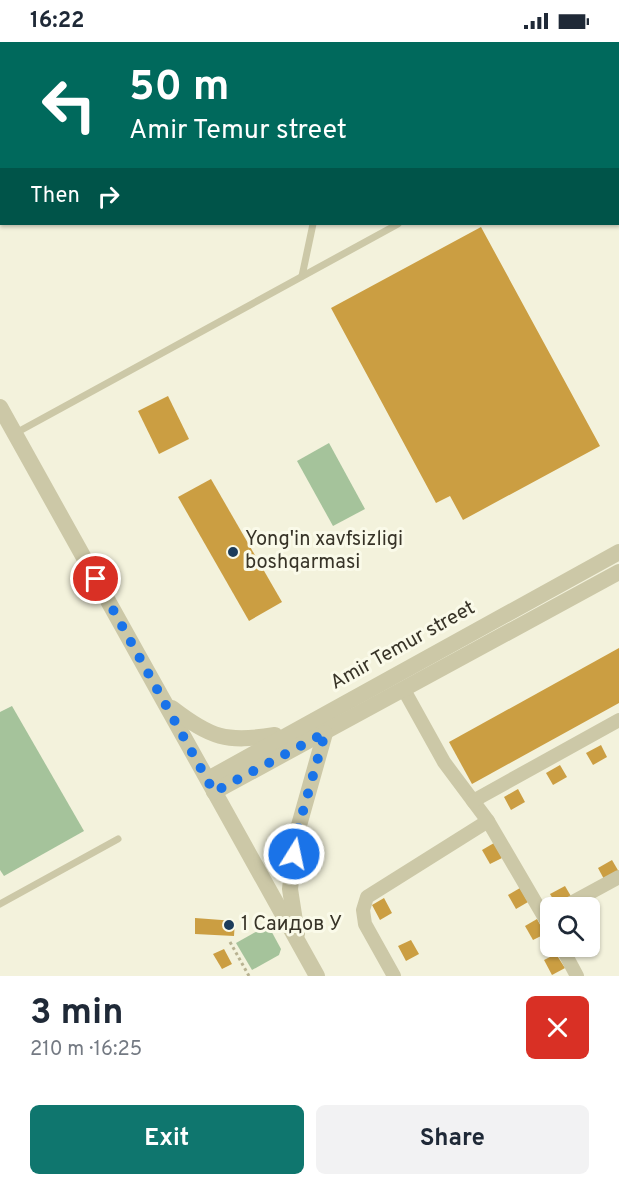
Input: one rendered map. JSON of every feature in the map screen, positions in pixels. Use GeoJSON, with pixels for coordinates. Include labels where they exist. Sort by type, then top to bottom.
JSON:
{"type":"FeatureCollection","features":[{"type":"Feature","properties":{"kind":"street"},"geometry":{"type":"LineString","coordinates":[[6,422],[317,976]]}},
{"type":"Feature","properties":{"kind":"street","name":"Amir Temur street"},"geometry":{"type":"LineString","coordinates":[[211,786],[291,732],[619,552]]}},
{"type":"Feature","properties":{"kind":"street","name":"Amir Temur street"},"geometry":{"type":"LineString","coordinates":[[211,786],[325,733],[619,572]]}},
{"type":"Feature","properties":{"kind":"street"},"geometry":{"type":"LineString","coordinates":[[404,690],[444,762],[488,821],[540,905]]}},
{"type":"Feature","properties":{"kind":"street"},"geometry":{"type":"LineString","coordinates":[[165,703],[198,728],[217,737],[255,738],[291,732]]}},
{"type":"Feature","properties":{"kind":"street"},"geometry":{"type":"LineString","coordinates":[[473,801],[619,720]]}},
{"type":"Feature","properties":{"kind":"street"},"geometry":{"type":"LineString","coordinates":[[299,943],[290,889],[296,836],[325,733]]}},
{"type":"Feature","properties":{"kind":"street"},"geometry":{"type":"LineString","coordinates":[[394,976],[365,924],[363,910],[367,897],[488,821]]}},
{"type":"Feature","properties":{"kind":"street"},"geometry":{"type":"LineString","coordinates":[[582,897],[619,877]]}},
{"type":"Feature","properties":{"kind":"street"},"geometry":{"type":"LineString","coordinates":[[567,957],[577,976]]}},
{"type":"Feature","properties":{"kind":"lane"},"geometry":{"type":"LineString","coordinates":[[302,276],[313,225]]}},
{"type":"Feature","properties":{"kind":"lane"},"geometry":{"type":"LineString","coordinates":[[6,422],[302,276],[396,225]]}},
{"type":"Feature","properties":{"kind":"lane"},"geometry":{"type":"LineString","coordinates":[[0,904],[118,839]]}},
{"type":"Feature","properties":{"kind":"path"},"geometry":{"type":"LineString","coordinates":[[231,942],[249,976]]}},
{"type":"Feature","properties":{"kind":"green space"},"geometry":{"type":"Polygon","coordinates":[[[329,443],[365,509],[333,526],[297,461],[329,443]]]}},
{"type":"Feature","properties":{"kind":"green space"},"geometry":{"type":"Polygon","coordinates":[[[12,706],[84,831],[4,876],[0,870],[0,712],[12,706]]]}},
{"type":"Feature","properties":{"kind":"green space"},"geometry":{"type":"Polygon","coordinates":[[[268,925],[281,949],[279,955],[252,970],[236,943],[268,925]]]}},
{"type":"Feature","properties":{"kind":"building"},"geometry":{"type":"Polygon","coordinates":[[[481,227],[600,446],[463,520],[450,496],[436,503],[331,308],[481,227]]]}},
{"type":"Feature","properties":{"kind":"building"},"geometry":{"type":"Polygon","coordinates":[[[168,396],[189,439],[159,454],[138,411],[168,396]]]}},
{"type":"Feature","properties":{"kind":"building"},"geometry":{"type":"Polygon","coordinates":[[[211,479],[282,602],[249,621],[178,497],[211,479]]]}},
{"type":"Feature","properties":{"kind":"building"},"geometry":{"type":"Polygon","coordinates":[[[619,648],[619,703],[472,784],[449,742],[619,648]]]}},
{"type":"Feature","properties":{"kind":"building"},"geometry":{"type":"Polygon","coordinates":[[[601,745],[607,757],[593,765],[586,753],[601,745]]]}},
{"type":"Feature","properties":{"kind":"building"},"geometry":{"type":"Polygon","coordinates":[[[560,765],[567,777],[553,785],[546,773],[560,765]]]}},
{"type":"Feature","properties":{"kind":"building"},"geometry":{"type":"Polygon","coordinates":[[[518,789],[525,802],[511,810],[504,797],[518,789]]]}},
{"type":"Feature","properties":{"kind":"building"},"geometry":{"type":"Polygon","coordinates":[[[494,843],[502,858],[490,864],[482,850],[494,843]]]}},
{"type":"Feature","properties":{"kind":"building"},"geometry":{"type":"Polygon","coordinates":[[[612,860],[619,872],[605,881],[598,868],[612,860]]]}},
{"type":"Feature","properties":{"kind":"building"},"geometry":{"type":"Polygon","coordinates":[[[565,886],[571,897],[552,897],[550,894],[565,886]]]}},
{"type":"Feature","properties":{"kind":"building"},"geometry":{"type":"Polygon","coordinates":[[[520,888],[528,902],[516,909],[508,895],[520,888]]]}},
{"type":"Feature","properties":{"kind":"building"},"geometry":{"type":"Polygon","coordinates":[[[384,898],[392,913],[380,920],[372,905],[384,898]]]}},
{"type":"Feature","properties":{"kind":"building"},"geometry":{"type":"Polygon","coordinates":[[[195,918],[235,921],[234,936],[195,934],[195,918]]]}},
{"type":"Feature","properties":{"kind":"building"},"geometry":{"type":"Polygon","coordinates":[[[537,919],[540,925],[540,936],[533,940],[525,926],[537,919]]]}},
{"type":"Feature","properties":{"kind":"building"},"geometry":{"type":"Polygon","coordinates":[[[411,940],[419,954],[406,961],[398,946],[411,940]]]}},
{"type":"Feature","properties":{"kind":"building"},"geometry":{"type":"Polygon","coordinates":[[[224,949],[232,964],[222,969],[213,954],[224,949]]]}},
{"type":"Feature","properties":{"kind":"building"},"geometry":{"type":"Polygon","coordinates":[[[558,957],[565,968],[552,975],[544,960],[558,957]]]}},
{"type":"Feature","properties":{"kind":"place","name":"Yong'in xavfsizligi boshqarmasi"},"geometry":{"type":"Point","coordinates":[233,552]}},
{"type":"Feature","properties":{"kind":"place","name":"1 Саидов У"},"geometry":{"type":"Point","coordinates":[229,925]}},
{"type":"Feature","properties":{"kind":"route"},"geometry":{"type":"LineString","coordinates":[[96,579],[214,792],[325,733],[296,836],[294,854]]}}]}
